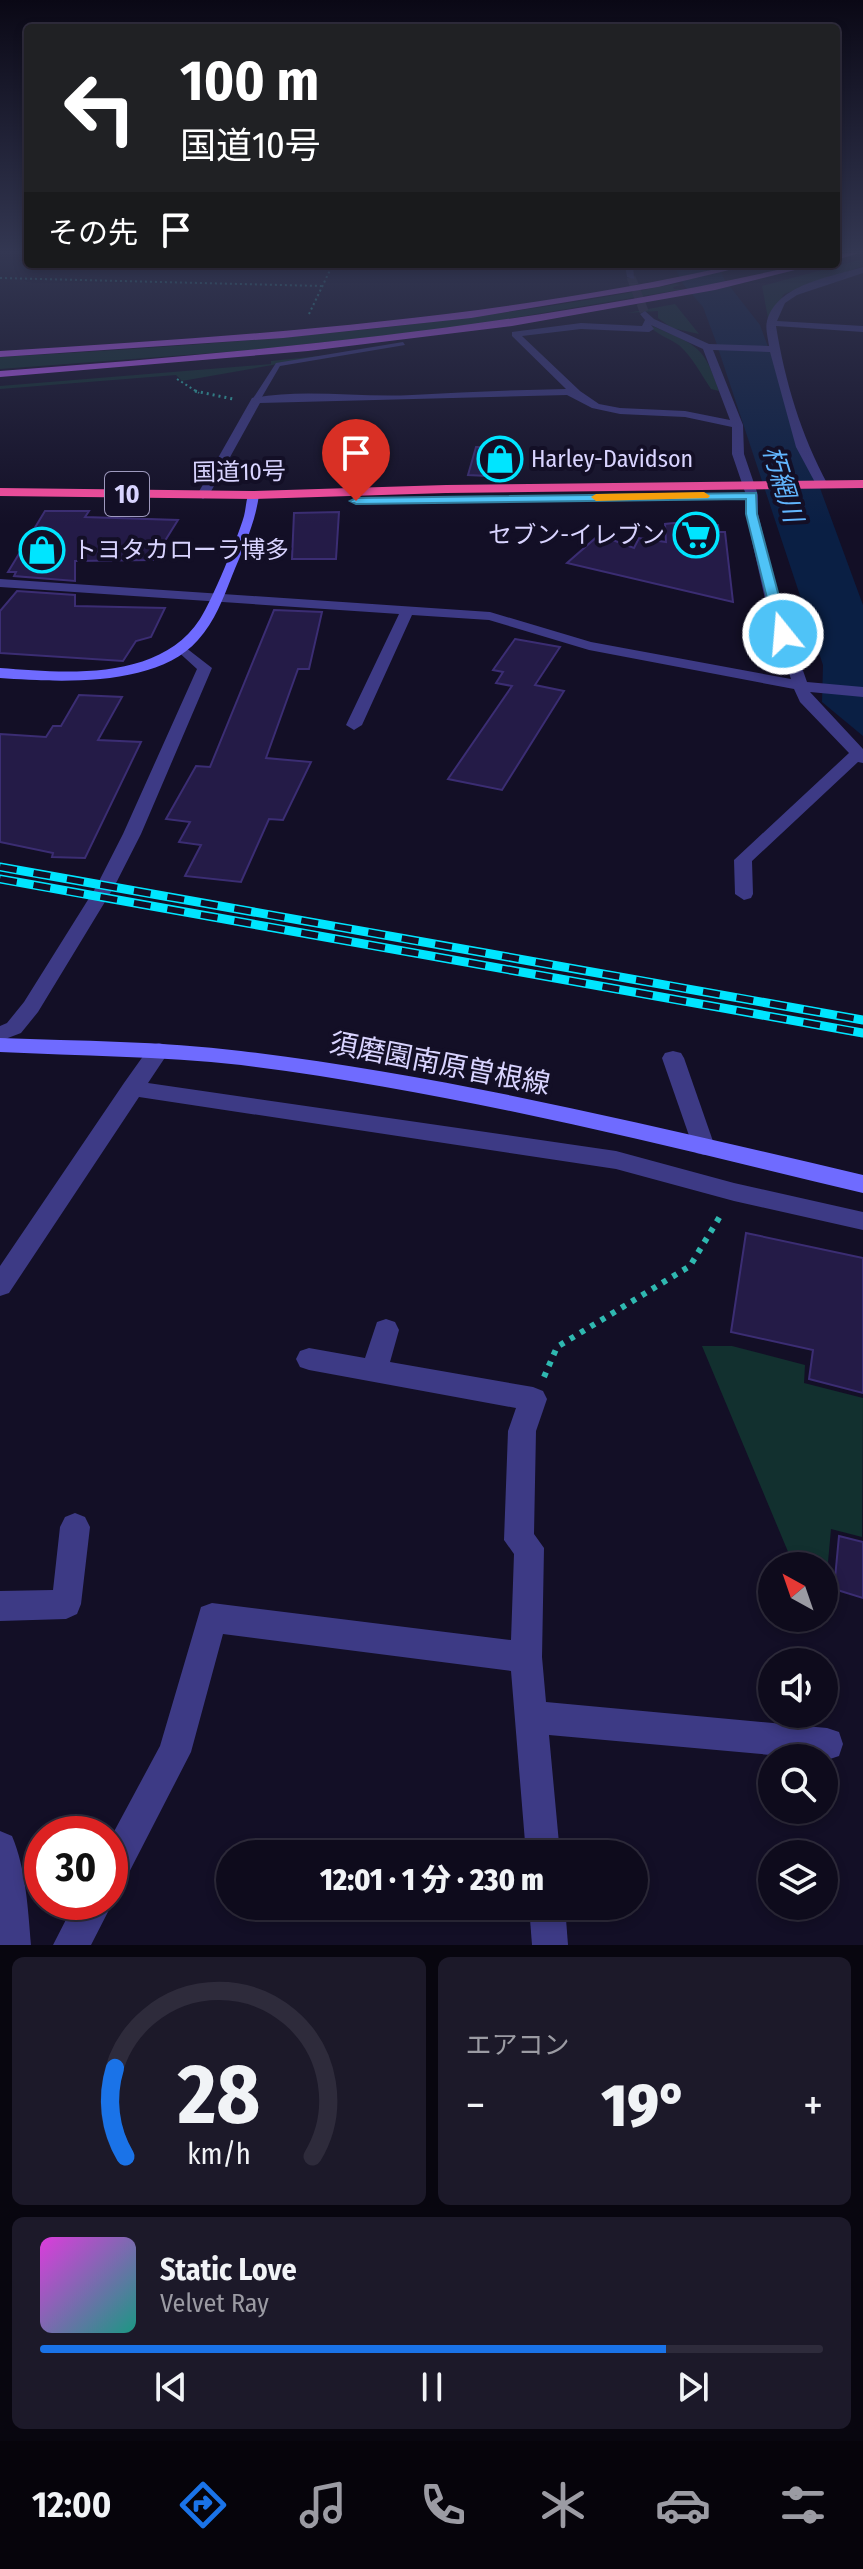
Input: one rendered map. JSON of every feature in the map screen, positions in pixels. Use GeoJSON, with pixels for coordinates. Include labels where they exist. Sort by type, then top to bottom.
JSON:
{"type":"FeatureCollection","features":[{"type":"Feature","properties":{"kind":"highway","name":"国道10号"},"geometry":{"type":"LineString","coordinates":[[0,501],[825,489],[863,484]]}},
{"type":"Feature","properties":{"kind":"highway","name":"国道10号"},"geometry":{"type":"LineString","coordinates":[[825,489],[863,493]]}},
{"type":"Feature","properties":{"kind":"highway","name":"国道10号"},"geometry":{"type":"LineString","coordinates":[[0,492],[203,495],[253,499]]}},
{"type":"Feature","properties":{"kind":"main road"},"geometry":{"type":"LineString","coordinates":[[0,354],[150,344]]}},
{"type":"Feature","properties":{"kind":"main road"},"geometry":{"type":"LineString","coordinates":[[0,374],[244,356],[360,344]]}},
{"type":"Feature","properties":{"kind":"main road"},"geometry":{"type":"LineString","coordinates":[[0,673],[53,677],[100,674],[139,666],[181,648],[201,631],[250,517],[253,499]]}},
{"type":"Feature","properties":{"kind":"main road","name":"須磨園南原曽根線"},"geometry":{"type":"LineString","coordinates":[[0,1045],[159,1050],[388,1081],[704,1147],[863,1184]]}},
{"type":"Feature","properties":{"kind":"street"},"geometry":{"type":"LineString","coordinates":[[525,344],[576,393],[596,406],[620,411],[685,414],[737,425]]}},
{"type":"Feature","properties":{"kind":"street"},"geometry":{"type":"LineString","coordinates":[[700,344],[707,347],[769,348]]}},
{"type":"Feature","properties":{"kind":"street"},"geometry":{"type":"LineString","coordinates":[[769,344],[802,447],[825,489]]}},
{"type":"Feature","properties":{"kind":"street"},"geometry":{"type":"LineString","coordinates":[[707,347],[737,425],[738,454],[750,490],[752,514],[774,608],[800,686],[805,699],[823,720],[861,756],[743,860],[744,894]]}},
{"type":"Feature","properties":{"kind":"street"},"geometry":{"type":"LineString","coordinates":[[203,495],[257,399],[576,393]]}},
{"type":"Feature","properties":{"kind":"street"},"geometry":{"type":"LineString","coordinates":[[0,583],[490,616],[589,646],[800,686],[863,692]]}},
{"type":"Feature","properties":{"kind":"street"},"geometry":{"type":"LineString","coordinates":[[354,725],[407,611]]}},
{"type":"Feature","properties":{"kind":"street"},"geometry":{"type":"LineString","coordinates":[[0,1034],[14,1028],[31,1007],[105,887],[132,834],[205,668],[181,648]]}},
{"type":"Feature","properties":{"kind":"street"},"geometry":{"type":"LineString","coordinates":[[0,1286],[159,1050]]}},
{"type":"Feature","properties":{"kind":"street"},"geometry":{"type":"LineString","coordinates":[[673,1058],[704,1147]]}},
{"type":"Feature","properties":{"kind":"street"},"geometry":{"type":"LineString","coordinates":[[132,1088],[602,1158],[863,1221]]}},
{"type":"Feature","properties":{"kind":"street"},"geometry":{"type":"LineString","coordinates":[[374,1370],[386,1330]]}},
{"type":"Feature","properties":{"kind":"street"},"geometry":{"type":"LineString","coordinates":[[309,1359],[533,1399],[522,1431],[519,1540],[529,1548],[526,1657],[542,1840]]}},
{"type":"Feature","properties":{"kind":"street"},"geometry":{"type":"LineString","coordinates":[[0,1606],[66,1604],[75,1527]]}},
{"type":"Feature","properties":{"kind":"street"},"geometry":{"type":"LineString","coordinates":[[128,1840],[175,1752],[212,1618],[526,1657]]}},
{"type":"Feature","properties":{"kind":"street"},"geometry":{"type":"LineString","coordinates":[[531,1717],[827,1744]]}},
{"type":"Feature","properties":{"kind":"street"},"geometry":{"type":"LineString","coordinates":[[0,1848],[10,1904],[13,1945]]}},
{"type":"Feature","properties":{"kind":"street"},"geometry":{"type":"LineString","coordinates":[[71,1945],[85,1920]]}},
{"type":"Feature","properties":{"kind":"street"},"geometry":{"type":"LineString","coordinates":[[548,1920],[550,1945]]}},
{"type":"Feature","properties":{"kind":"lane"},"geometry":{"type":"LineString","coordinates":[[257,399],[278,364],[403,344]]}},
{"type":"Feature","properties":{"kind":"path"},"geometry":{"type":"LineString","coordinates":[[174,375],[202,395],[221,399],[257,399]]}},
{"type":"Feature","properties":{"kind":"path"},"geometry":{"type":"LineString","coordinates":[[533,1399],[557,1347],[690,1266],[734,1192]]}},
{"type":"Feature","properties":{"kind":"green space"},"geometry":{"type":"Polygon","coordinates":[[[309,344],[0,369],[0,357],[170,346],[309,344]]]}},
{"type":"Feature","properties":{"kind":"green space"},"geometry":{"type":"Polygon","coordinates":[[[676,344],[690,344],[701,353],[719,391],[711,389],[676,344]]]}},
{"type":"Feature","properties":{"kind":"green space"},"geometry":{"type":"Polygon","coordinates":[[[329,355],[182,381],[176,375],[0,389],[0,386],[271,364],[271,361],[329,355]]]}},
{"type":"Feature","properties":{"kind":"green space"},"geometry":{"type":"Polygon","coordinates":[[[702,1346],[732,1346],[805,1365],[804,1383],[863,1398],[862,1537],[831,1529],[829,1552],[788,1552],[702,1346]]]}},
{"type":"Feature","properties":{"kind":"water","name":"朽網川"},"geometry":{"type":"Polygon","coordinates":[[[717,344],[767,344],[863,605],[863,736],[822,702],[823,665],[717,344]]]}},
{"type":"Feature","properties":{"kind":"building","name":"Harley-Davidson"},"geometry":{"type":"Polygon","coordinates":[[[476,447],[515,448],[510,477],[468,475],[476,447]]]}},
{"type":"Feature","properties":{"kind":"building"},"geometry":{"type":"Polygon","coordinates":[[[45,511],[89,511],[85,517],[178,520],[153,560],[75,561],[75,581],[14,576],[16,572],[8,572],[45,511]]]}},
{"type":"Feature","properties":{"kind":"building"},"geometry":{"type":"Polygon","coordinates":[[[339,512],[336,559],[292,559],[294,513],[339,512]]]}},
{"type":"Feature","properties":{"kind":"building"},"geometry":{"type":"Polygon","coordinates":[[[665,524],[718,525],[719,532],[725,532],[733,602],[567,563],[599,535],[634,548],[639,538],[666,542],[665,524]]]}},
{"type":"Feature","properties":{"kind":"building"},"geometry":{"type":"Polygon","coordinates":[[[17,591],[75,595],[75,606],[165,608],[151,637],[136,641],[123,661],[0,653],[0,611],[17,591]]]}},
{"type":"Feature","properties":{"kind":"building"},"geometry":{"type":"Polygon","coordinates":[[[274,610],[322,612],[309,669],[298,669],[266,758],[311,762],[283,820],[269,819],[241,882],[185,876],[201,845],[179,842],[190,822],[166,819],[196,766],[210,767],[274,610]]]}},
{"type":"Feature","properties":{"kind":"building"},"geometry":{"type":"Polygon","coordinates":[[[515,639],[560,647],[535,685],[564,691],[502,790],[448,779],[512,686],[496,683],[503,672],[493,670],[515,639]]]}},
{"type":"Feature","properties":{"kind":"building"},"geometry":{"type":"Polygon","coordinates":[[[79,695],[122,697],[98,740],[141,742],[85,858],[52,857],[53,853],[0,842],[0,734],[46,737],[53,726],[61,726],[79,695]]]}},
{"type":"Feature","properties":{"kind":"building"},"geometry":{"type":"Polygon","coordinates":[[[746,1233],[863,1258],[863,1393],[809,1379],[813,1350],[731,1332],[746,1233]]]}},
{"type":"Feature","properties":{"kind":"building"},"geometry":{"type":"Polygon","coordinates":[[[839,1536],[863,1542],[863,1598],[838,1590],[839,1536]]]}},
{"type":"Feature","properties":{"kind":"railway"},"geometry":{"type":"LineString","coordinates":[[0,867],[863,1020]]}},
{"type":"Feature","properties":{"kind":"railway"},"geometry":{"type":"LineString","coordinates":[[0,879],[863,1033]]}},
{"type":"Feature","properties":{"kind":"slow traffic"},"geometry":{"type":"LineString","coordinates":[[596,497],[704,496]]}},
{"type":"Feature","properties":{"kind":"place","name":"Harley-Davidson"},"geometry":{"type":"Point","coordinates":[500,459]}},
{"type":"Feature","properties":{"kind":"place","name":"セブン-イレブン"},"geometry":{"type":"Point","coordinates":[696,535]}},
{"type":"Feature","properties":{"kind":"place","name":"トヨタカローラ博多"},"geometry":{"type":"Point","coordinates":[42,550]}},
{"type":"Feature","properties":{"kind":"route"},"geometry":{"type":"LineString","coordinates":[[356,501],[752,495],[752,514],[783,634]]}}]}
